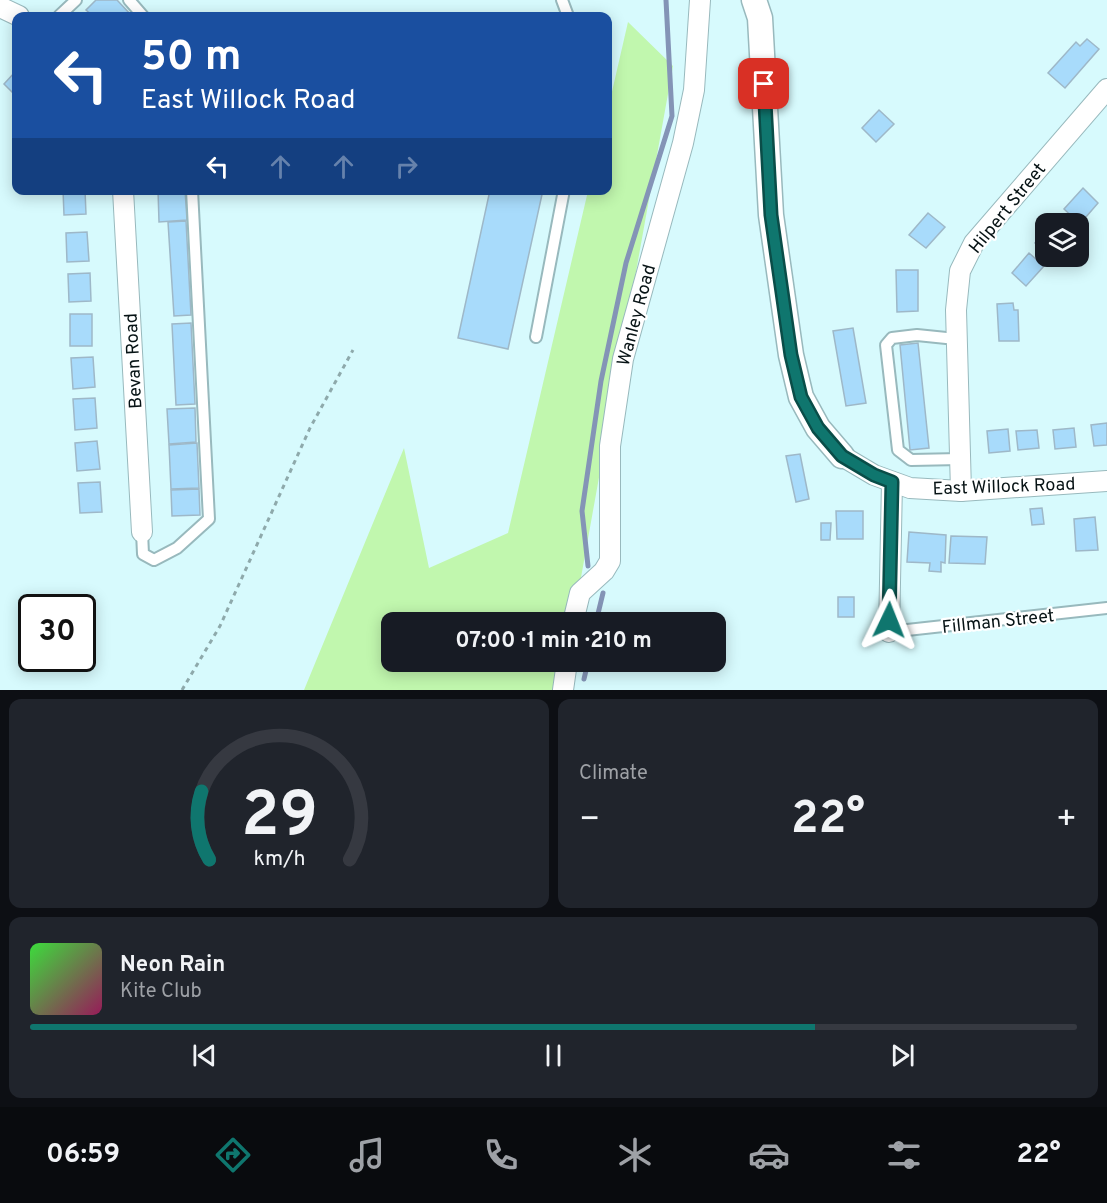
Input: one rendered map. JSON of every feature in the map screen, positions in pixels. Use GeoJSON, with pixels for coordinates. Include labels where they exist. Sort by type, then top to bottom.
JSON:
{"type":"FeatureCollection","features":[{"type":"Feature","properties":{"kind":"street","name":"Wanley Road"},"geometry":{"type":"LineString","coordinates":[[575,612],[580,593],[604,571],[610,561],[610,446],[622,358],[683,142],[694,90],[700,0]]}},
{"type":"Feature","properties":{"kind":"street","name":"East Willock Road"},"geometry":{"type":"LineString","coordinates":[[754,0],[760,18],[771,215],[791,355],[801,397],[818,428],[842,456],[874,475],[910,488],[961,491],[1107,481]]}},
{"type":"Feature","properties":{"kind":"street","name":"Hilpert Street"},"geometry":{"type":"LineString","coordinates":[[961,491],[956,339],[960,271],[974,243],[1107,88]]}},
{"type":"Feature","properties":{"kind":"street","name":"Bevan Road"},"geometry":{"type":"LineString","coordinates":[[123,195],[142,532]]}},
{"type":"Feature","properties":{"kind":"street"},"geometry":{"type":"LineString","coordinates":[[889,632],[892,482]]}},
{"type":"Feature","properties":{"kind":"street"},"geometry":{"type":"LineString","coordinates":[[563,690],[566,672]]}},
{"type":"Feature","properties":{"kind":"lane"},"geometry":{"type":"LineString","coordinates":[[63,12],[76,0]]}},
{"type":"Feature","properties":{"kind":"lane"},"geometry":{"type":"LineString","coordinates":[[129,0],[140,12]]}},
{"type":"Feature","properties":{"kind":"lane"},"geometry":{"type":"LineString","coordinates":[[142,532],[143,554],[154,560],[177,548],[209,519],[192,195]]}},
{"type":"Feature","properties":{"kind":"lane"},"geometry":{"type":"LineString","coordinates":[[536,337],[563,195]]}},
{"type":"Feature","properties":{"kind":"lane"},"geometry":{"type":"LineString","coordinates":[[956,339],[917,335],[892,338],[886,345],[897,450],[911,460],[960,459]]}},
{"type":"Feature","properties":{"kind":"lane","name":"Fillman Street"},"geometry":{"type":"LineString","coordinates":[[889,632],[1107,608]]}},
{"type":"Feature","properties":{"kind":"path"},"geometry":{"type":"LineString","coordinates":[[182,690],[220,626],[310,428],[353,350]]}},
{"type":"Feature","properties":{"kind":"green space"},"geometry":{"type":"Polygon","coordinates":[[[628,22],[673,66],[575,612],[381,612],[381,672],[564,672],[560,690],[304,690],[404,448],[429,568],[508,533],[587,195],[612,195],[612,92],[628,22]]]}},
{"type":"Feature","properties":{"kind":"building"},"geometry":{"type":"Polygon","coordinates":[[[96,0],[117,0],[128,12],[88,12],[86,10],[96,0]]]}},
{"type":"Feature","properties":{"kind":"building"},"geometry":{"type":"Polygon","coordinates":[[[1087,39],[1099,49],[1065,88],[1048,73],[1076,42],[1080,46],[1087,39]]]}},
{"type":"Feature","properties":{"kind":"building"},"geometry":{"type":"Polygon","coordinates":[[[12,75],[12,92],[4,84],[12,75]]]}},
{"type":"Feature","properties":{"kind":"building"},"geometry":{"type":"Polygon","coordinates":[[[879,110],[894,124],[876,142],[862,128],[879,110]]]}},
{"type":"Feature","properties":{"kind":"building"},"geometry":{"type":"Polygon","coordinates":[[[1083,188],[1098,203],[1089,214],[1068,213],[1064,209],[1083,188]]]}},
{"type":"Feature","properties":{"kind":"building"},"geometry":{"type":"Polygon","coordinates":[[[63,195],[85,195],[86,214],[64,215],[63,195]]]}},
{"type":"Feature","properties":{"kind":"building"},"geometry":{"type":"Polygon","coordinates":[[[158,195],[185,195],[187,220],[159,222],[158,195]]]}},
{"type":"Feature","properties":{"kind":"building"},"geometry":{"type":"Polygon","coordinates":[[[489,195],[542,195],[508,349],[458,338],[489,195]]]}},
{"type":"Feature","properties":{"kind":"building"},"geometry":{"type":"Polygon","coordinates":[[[928,213],[945,227],[926,248],[909,235],[928,213]]]}},
{"type":"Feature","properties":{"kind":"building"},"geometry":{"type":"Polygon","coordinates":[[[186,221],[191,315],[174,316],[168,222],[186,221]]]}},
{"type":"Feature","properties":{"kind":"building"},"geometry":{"type":"Polygon","coordinates":[[[87,232],[89,261],[67,262],[66,233],[87,232]]]}},
{"type":"Feature","properties":{"kind":"building"},"geometry":{"type":"Polygon","coordinates":[[[1029,253],[1035,258],[1035,267],[1043,267],[1026,286],[1012,273],[1029,253]]]}},
{"type":"Feature","properties":{"kind":"building"},"geometry":{"type":"Polygon","coordinates":[[[896,270],[918,270],[918,311],[897,312],[896,270]]]}},
{"type":"Feature","properties":{"kind":"building"},"geometry":{"type":"Polygon","coordinates":[[[90,273],[91,301],[69,302],[68,274],[90,273]]]}},
{"type":"Feature","properties":{"kind":"building"},"geometry":{"type":"Polygon","coordinates":[[[1013,303],[1014,310],[1018,310],[1019,341],[999,341],[997,304],[1013,303]]]}},
{"type":"Feature","properties":{"kind":"building"},"geometry":{"type":"Polygon","coordinates":[[[70,314],[92,314],[92,346],[70,346],[70,314]]]}},
{"type":"Feature","properties":{"kind":"building"},"geometry":{"type":"Polygon","coordinates":[[[191,323],[195,404],[176,405],[172,324],[191,323]]]}},
{"type":"Feature","properties":{"kind":"building"},"geometry":{"type":"Polygon","coordinates":[[[853,328],[866,403],[846,406],[833,331],[853,328]]]}},
{"type":"Feature","properties":{"kind":"building"},"geometry":{"type":"Polygon","coordinates":[[[918,343],[929,448],[910,450],[900,345],[918,343]]]}},
{"type":"Feature","properties":{"kind":"building"},"geometry":{"type":"Polygon","coordinates":[[[93,357],[95,387],[73,389],[71,358],[93,357]]]}},
{"type":"Feature","properties":{"kind":"building"},"geometry":{"type":"Polygon","coordinates":[[[95,398],[97,428],[75,430],[73,399],[95,398]]]}},
{"type":"Feature","properties":{"kind":"building"},"geometry":{"type":"Polygon","coordinates":[[[195,408],[196,442],[169,444],[167,409],[195,408]]]}},
{"type":"Feature","properties":{"kind":"building"},"geometry":{"type":"Polygon","coordinates":[[[1107,423],[1107,445],[1094,446],[1091,425],[1107,423]]]}},
{"type":"Feature","properties":{"kind":"building"},"geometry":{"type":"Polygon","coordinates":[[[1074,428],[1076,447],[1055,449],[1053,430],[1074,428]]]}},
{"type":"Feature","properties":{"kind":"building"},"geometry":{"type":"Polygon","coordinates":[[[1008,429],[1010,451],[989,453],[987,431],[1008,429]]]}},
{"type":"Feature","properties":{"kind":"building"},"geometry":{"type":"Polygon","coordinates":[[[1037,430],[1039,448],[1018,450],[1016,431],[1037,430]]]}},
{"type":"Feature","properties":{"kind":"building"},"geometry":{"type":"Polygon","coordinates":[[[97,441],[100,469],[77,471],[75,443],[97,441]]]}},
{"type":"Feature","properties":{"kind":"building"},"geometry":{"type":"Polygon","coordinates":[[[197,443],[199,488],[171,489],[169,445],[197,443]]]}},
{"type":"Feature","properties":{"kind":"building"},"geometry":{"type":"Polygon","coordinates":[[[800,454],[809,499],[796,502],[786,456],[800,454]]]}},
{"type":"Feature","properties":{"kind":"building"},"geometry":{"type":"Polygon","coordinates":[[[100,482],[102,512],[80,513],[78,483],[100,482]]]}},
{"type":"Feature","properties":{"kind":"building"},"geometry":{"type":"Polygon","coordinates":[[[199,489],[200,515],[172,516],[171,490],[199,489]]]}},
{"type":"Feature","properties":{"kind":"building"},"geometry":{"type":"Polygon","coordinates":[[[1042,508],[1044,524],[1032,525],[1030,509],[1042,508]]]}},
{"type":"Feature","properties":{"kind":"building"},"geometry":{"type":"Polygon","coordinates":[[[836,511],[863,511],[863,539],[837,539],[836,511]]]}},
{"type":"Feature","properties":{"kind":"building"},"geometry":{"type":"Polygon","coordinates":[[[1095,517],[1098,550],[1076,551],[1074,519],[1095,517]]]}},
{"type":"Feature","properties":{"kind":"building"},"geometry":{"type":"Polygon","coordinates":[[[821,523],[831,523],[830,540],[821,540],[821,523]]]}},
{"type":"Feature","properties":{"kind":"building"},"geometry":{"type":"Polygon","coordinates":[[[909,532],[946,535],[945,563],[941,562],[941,572],[929,571],[930,563],[907,562],[909,532]]]}},
{"type":"Feature","properties":{"kind":"building"},"geometry":{"type":"Polygon","coordinates":[[[951,536],[987,537],[985,564],[949,563],[951,536]]]}},
{"type":"Feature","properties":{"kind":"building"},"geometry":{"type":"Polygon","coordinates":[[[838,597],[854,597],[854,617],[838,617],[838,597]]]}},
{"type":"Feature","properties":{"kind":"waterway"},"geometry":{"type":"LineString","coordinates":[[588,566],[582,511],[601,381],[626,263],[672,116],[666,0]]}},
{"type":"Feature","properties":{"kind":"waterway"},"geometry":{"type":"LineString","coordinates":[[598,612],[603,593]]}},
{"type":"Feature","properties":{"kind":"waterway"},"geometry":{"type":"LineString","coordinates":[[584,679],[586,672]]}},
{"type":"Feature","properties":{"kind":"route"},"geometry":{"type":"LineString","coordinates":[[764,84],[771,215],[791,355],[801,397],[818,428],[842,456],[874,475],[892,482],[893,520],[889,620]]}}]}
